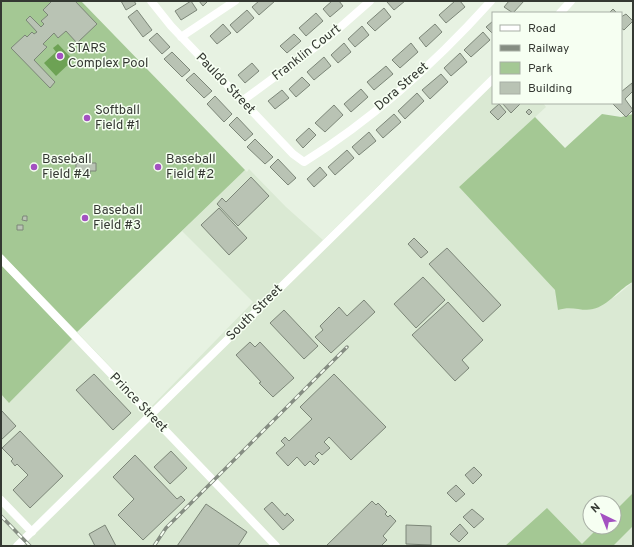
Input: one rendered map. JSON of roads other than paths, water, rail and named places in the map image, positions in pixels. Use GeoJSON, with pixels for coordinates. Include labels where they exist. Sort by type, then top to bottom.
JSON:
{"type":"FeatureCollection","features":[{"type":"Feature","properties":{"kind":"street","name":"Pauldo Street"},"geometry":{"type":"LineString","coordinates":[[151,1],[181,37],[293,154],[304,162]]}},
{"type":"Feature","properties":{"kind":"street"},"geometry":{"type":"LineString","coordinates":[[181,37],[235,1]]}},
{"type":"Feature","properties":{"kind":"street","name":"Franklin Court"},"geometry":{"type":"LineString","coordinates":[[242,101],[329,37],[370,1]]}},
{"type":"Feature","properties":{"kind":"street","name":"Dora Street"},"geometry":{"type":"LineString","coordinates":[[304,162],[362,121],[398,92],[439,54],[490,1]]}},
{"type":"Feature","properties":{"kind":"street"},"geometry":{"type":"LineString","coordinates":[[561,12],[571,1]]}},
{"type":"Feature","properties":{"kind":"street","name":"South Street"},"geometry":{"type":"LineString","coordinates":[[17,546],[492,80]]}},
{"type":"Feature","properties":{"kind":"street","name":"Prince Street"},"geometry":{"type":"LineString","coordinates":[[1,259],[276,546]]}},
{"type":"Feature","properties":{"kind":"street"},"geometry":{"type":"LineString","coordinates":[[1,500],[32,532]]}},
{"type":"Feature","properties":{"kind":"railway"},"geometry":{"type":"LineString","coordinates":[[154,546],[166,528],[347,347]]}},
{"type":"Feature","properties":{"kind":"railway"},"geometry":{"type":"LineString","coordinates":[[1,516],[30,546]]}},
{"type":"Feature","properties":{"kind":"place","name":"STARS Complex Pool"},"geometry":{"type":"Point","coordinates":[60,56]}},
{"type":"Feature","properties":{"kind":"place","name":"Softball Field #1"},"geometry":{"type":"Point","coordinates":[87,118]}},
{"type":"Feature","properties":{"kind":"place","name":"Baseball Field #4"},"geometry":{"type":"Point","coordinates":[34,167]}},
{"type":"Feature","properties":{"kind":"place","name":"Baseball Field #2"},"geometry":{"type":"Point","coordinates":[158,167]}},
{"type":"Feature","properties":{"kind":"place","name":"Baseball Field #3"},"geometry":{"type":"Point","coordinates":[85,218]}}]}
